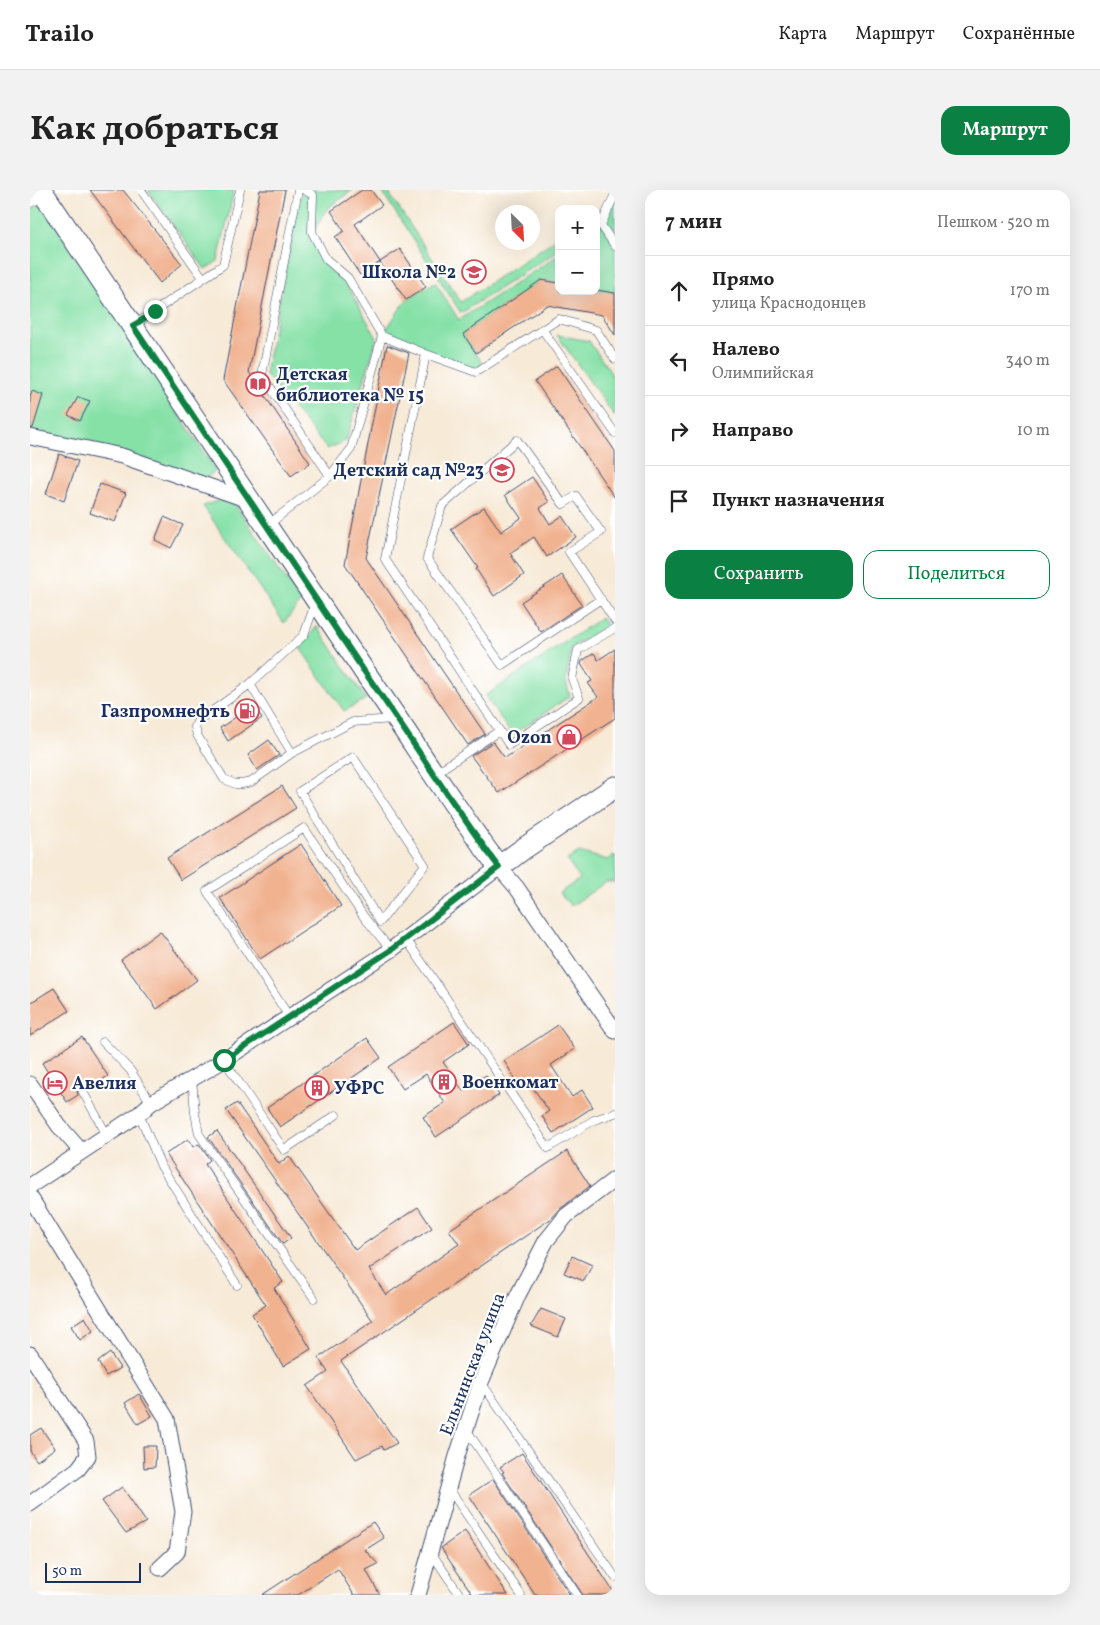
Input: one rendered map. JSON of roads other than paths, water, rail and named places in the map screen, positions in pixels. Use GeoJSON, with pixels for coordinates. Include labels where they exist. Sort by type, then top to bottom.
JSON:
{"type":"FeatureCollection","features":[{"type":"Feature","properties":{"kind":"main road"},"geometry":{"type":"LineString","coordinates":[[39,196],[133,326],[316,600],[398,718],[433,774],[499,867],[615,787]]}},
{"type":"Feature","properties":{"kind":"street"},"geometry":{"type":"LineString","coordinates":[[30,437],[122,456],[250,501]]}},
{"type":"Feature","properties":{"kind":"street"},"geometry":{"type":"LineString","coordinates":[[30,1186],[139,1114],[151,1103],[290,1018],[391,950],[499,867],[517,888],[615,1031]]}},
{"type":"Feature","properties":{"kind":"street"},"geometry":{"type":"LineString","coordinates":[[37,1089],[59,1126],[80,1152]]}},
{"type":"Feature","properties":{"kind":"street","name":"Ельнинская улица"},"geometry":{"type":"LineString","coordinates":[[418,1595],[448,1487],[481,1382],[517,1294],[546,1241],[566,1216],[615,1179]]}},
{"type":"Feature","properties":{"kind":"street"},"geometry":{"type":"LineString","coordinates":[[30,1197],[167,1419],[183,1512],[177,1552],[160,1568]]}},
{"type":"Feature","properties":{"kind":"street"},"geometry":{"type":"LineString","coordinates":[[30,1354],[86,1441],[88,1456],[78,1469],[30,1504]]}},
{"type":"Feature","properties":{"kind":"lane"},"geometry":{"type":"LineString","coordinates":[[141,190],[203,278]]}},
{"type":"Feature","properties":{"kind":"lane"},"geometry":{"type":"LineString","coordinates":[[133,326],[223,265],[240,190]]}},
{"type":"Feature","properties":{"kind":"lane"},"geometry":{"type":"LineString","coordinates":[[298,190],[262,375],[330,476]]}},
{"type":"Feature","properties":{"kind":"lane"},"geometry":{"type":"LineString","coordinates":[[305,190],[313,195],[312,232],[326,259],[348,278],[382,336],[476,372],[542,328],[559,319],[596,330],[615,359]]}},
{"type":"Feature","properties":{"kind":"lane"},"geometry":{"type":"LineString","coordinates":[[615,194],[602,225],[615,246]]}},
{"type":"Feature","properties":{"kind":"lane"},"geometry":{"type":"LineString","coordinates":[[542,328],[615,433]]}},
{"type":"Feature","properties":{"kind":"lane"},"geometry":{"type":"LineString","coordinates":[[267,525],[330,476],[351,449],[382,336]]}},
{"type":"Feature","properties":{"kind":"lane"},"geometry":{"type":"LineString","coordinates":[[426,354],[385,559],[509,745],[579,698],[572,679],[578,650],[615,628]]}},
{"type":"Feature","properties":{"kind":"lane"},"geometry":{"type":"LineString","coordinates":[[601,600],[502,665],[426,558],[442,506],[516,440],[563,504],[576,496],[601,532],[569,552],[601,600],[615,621]]}},
{"type":"Feature","properties":{"kind":"lane"},"geometry":{"type":"LineString","coordinates":[[316,600],[304,635],[250,684],[197,722],[195,726],[197,735],[224,779],[235,784],[250,782],[292,753],[354,722],[398,718]]}},
{"type":"Feature","properties":{"kind":"lane"},"geometry":{"type":"LineString","coordinates":[[250,684],[292,753]]}},
{"type":"Feature","properties":{"kind":"lane"},"geometry":{"type":"LineString","coordinates":[[433,774],[499,731]]}},
{"type":"Feature","properties":{"kind":"lane"},"geometry":{"type":"LineString","coordinates":[[353,757],[425,865],[380,922],[300,791],[353,757]]}},
{"type":"Feature","properties":{"kind":"lane"},"geometry":{"type":"LineString","coordinates":[[290,1018],[207,891],[304,828],[364,917],[391,950]]}},
{"type":"Feature","properties":{"kind":"lane"},"geometry":{"type":"LineString","coordinates":[[406,939],[548,1148],[594,1120],[615,1113]]}},
{"type":"Feature","properties":{"kind":"lane"},"geometry":{"type":"LineString","coordinates":[[103,1042],[130,1070],[151,1103]]}},
{"type":"Feature","properties":{"kind":"lane"},"geometry":{"type":"LineString","coordinates":[[224,1060],[284,1150],[336,1116]]}},
{"type":"Feature","properties":{"kind":"lane"},"geometry":{"type":"LineString","coordinates":[[192,1078],[199,1134],[314,1298]]}},
{"type":"Feature","properties":{"kind":"lane"},"geometry":{"type":"LineString","coordinates":[[83,1092],[107,1134]]}},
{"type":"Feature","properties":{"kind":"lane"},"geometry":{"type":"LineString","coordinates":[[139,1114],[161,1166],[237,1285]]}},
{"type":"Feature","properties":{"kind":"lane"},"geometry":{"type":"LineString","coordinates":[[481,1382],[615,1577]]}},
{"type":"Feature","properties":{"kind":"lane"},"geometry":{"type":"LineString","coordinates":[[466,1428],[577,1595]]}},
{"type":"Feature","properties":{"kind":"lane"},"geometry":{"type":"LineString","coordinates":[[448,1487],[521,1595]]}},
{"type":"Feature","properties":{"kind":"lane"},"geometry":{"type":"LineString","coordinates":[[430,1551],[460,1595]]}},
{"type":"Feature","properties":{"kind":"place","name":"Школа №2"},"geometry":{"type":"Point","coordinates":[474,272]}},
{"type":"Feature","properties":{"kind":"place","name":"Детская библиотека № 15"},"geometry":{"type":"Point","coordinates":[258,384]}},
{"type":"Feature","properties":{"kind":"place","name":"Детский сад №23"},"geometry":{"type":"Point","coordinates":[502,470]}},
{"type":"Feature","properties":{"kind":"place","name":"Газпромнефть"},"geometry":{"type":"Point","coordinates":[247,711]}},
{"type":"Feature","properties":{"kind":"place","name":"Ozon"},"geometry":{"type":"Point","coordinates":[569,737]}},
{"type":"Feature","properties":{"kind":"place","name":"Военкомат"},"geometry":{"type":"Point","coordinates":[444,1082]}},
{"type":"Feature","properties":{"kind":"place","name":"Авелия"},"geometry":{"type":"Point","coordinates":[55,1083]}},
{"type":"Feature","properties":{"kind":"place","name":"УФРС"},"geometry":{"type":"Point","coordinates":[317,1088]}}]}
